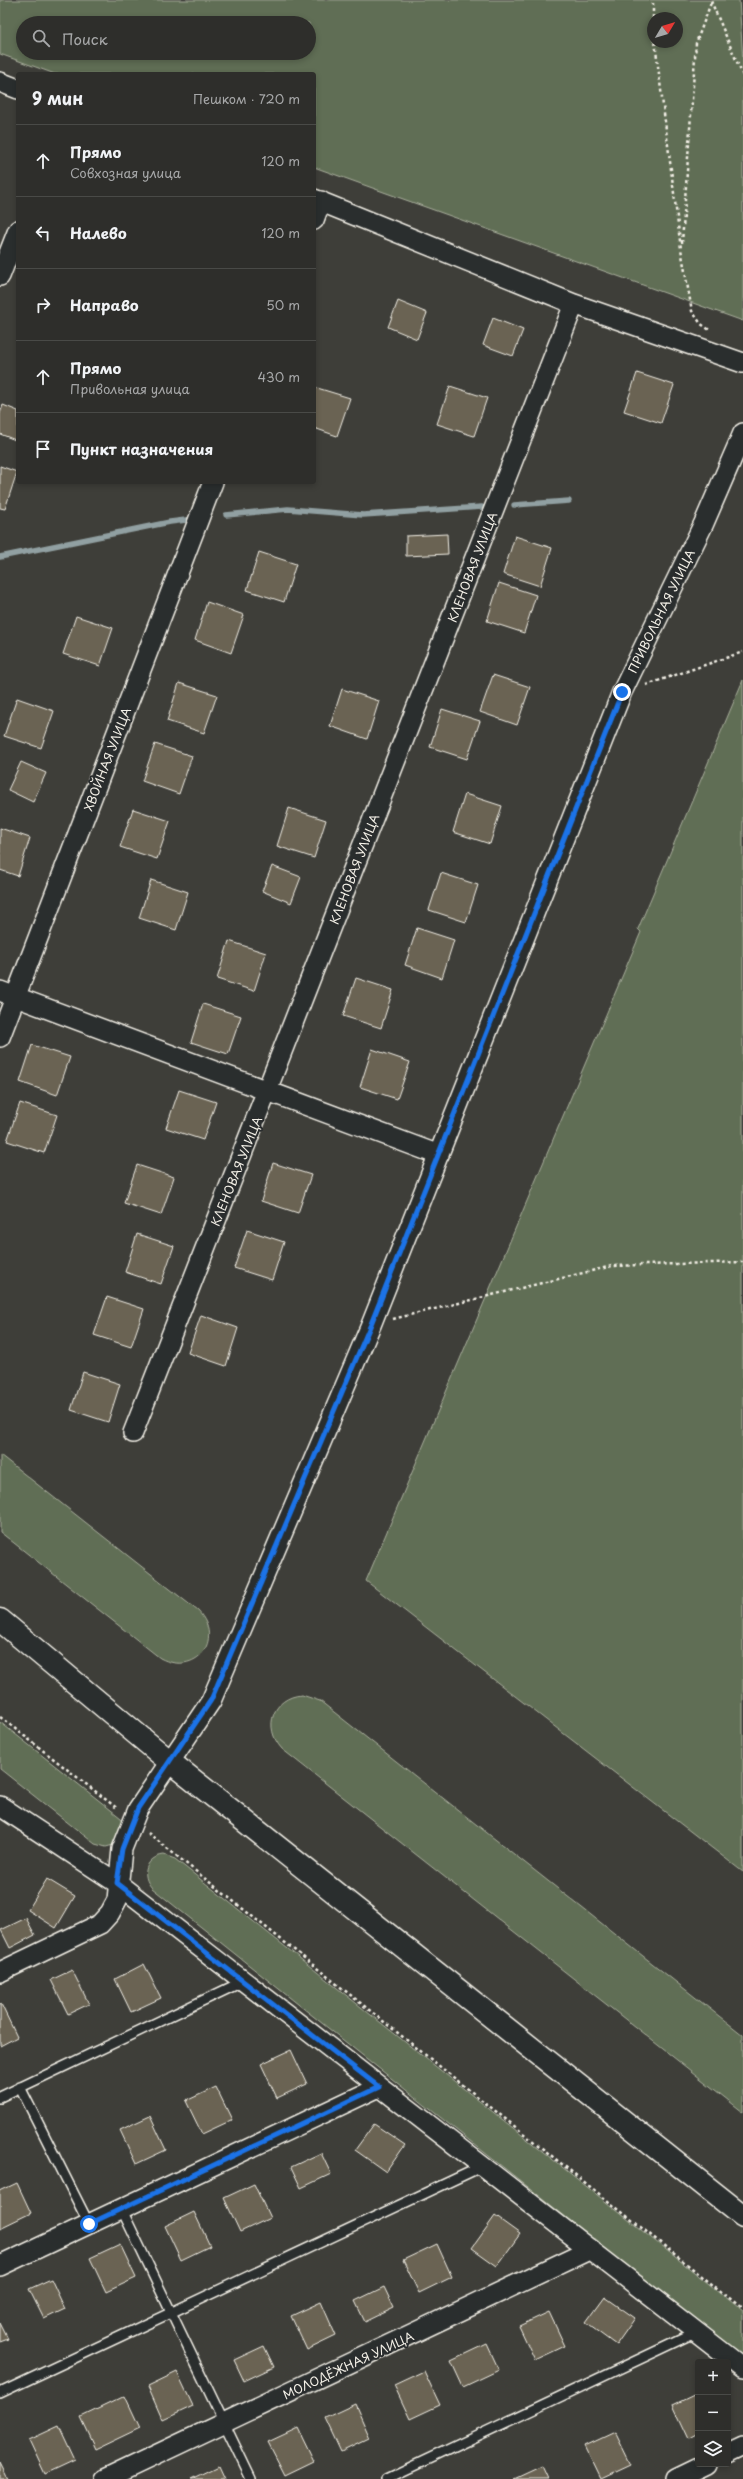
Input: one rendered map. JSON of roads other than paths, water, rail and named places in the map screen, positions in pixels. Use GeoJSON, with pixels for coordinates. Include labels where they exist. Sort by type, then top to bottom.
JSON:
{"type":"FeatureCollection","features":[{"type":"Feature","properties":{"kind":"street"},"geometry":{"type":"LineString","coordinates":[[0,82],[16,88]]}},
{"type":"Feature","properties":{"kind":"street"},"geometry":{"type":"LineString","coordinates":[[316,210],[318,200],[574,304],[743,363]]}},
{"type":"Feature","properties":{"kind":"street"},"geometry":{"type":"LineString","coordinates":[[0,276],[16,235]]}},
{"type":"Feature","properties":{"kind":"street","name":"КЛЕНОВАЯ УЛИЦА"},"geometry":{"type":"LineString","coordinates":[[132,1433],[268,1090],[574,304]]}},
{"type":"Feature","properties":{"kind":"street","name":"ПРИВОЛЬНАЯ УЛИЦА"},"geometry":{"type":"LineString","coordinates":[[0,1972],[100,1924],[110,1913],[117,1900],[117,1883],[122,1849],[138,1808],[211,1700],[371,1324],[622,692],[704,523],[743,433]]}},
{"type":"Feature","properties":{"kind":"street","name":"ХВОЙНАЯ УЛИЦА"},"geometry":{"type":"LineString","coordinates":[[0,1036],[8,994],[212,484]]}},
{"type":"Feature","properties":{"kind":"street"},"geometry":{"type":"LineString","coordinates":[[8,994],[439,1155]]}},
{"type":"Feature","properties":{"kind":"street"},"geometry":{"type":"LineString","coordinates":[[0,1620],[169,1761],[743,2216]]}},
{"type":"Feature","properties":{"kind":"street"},"geometry":{"type":"LineString","coordinates":[[0,1806],[117,1883],[743,2368]]}},
{"type":"Feature","properties":{"kind":"street"},"geometry":{"type":"LineString","coordinates":[[0,2266],[379,2087]]}},
{"type":"Feature","properties":{"kind":"street","name":"МОЛОДЁЖНАЯ УЛИЦА"},"geometry":{"type":"LineString","coordinates":[[105,2479],[591,2249]]}},
{"type":"Feature","properties":{"kind":"street"},"geometry":{"type":"LineString","coordinates":[[731,2453],[743,2447]]}},
{"type":"Feature","properties":{"kind":"street"},"geometry":{"type":"LineString","coordinates":[[676,2479],[701,2467]]}},
{"type":"Feature","properties":{"kind":"lane"},"geometry":{"type":"LineString","coordinates":[[0,2097],[244,1981]]}},
{"type":"Feature","properties":{"kind":"lane"},"geometry":{"type":"LineString","coordinates":[[20,2088],[89,2224]]}},
{"type":"Feature","properties":{"kind":"lane"},"geometry":{"type":"LineString","coordinates":[[0,2393],[482,2166]]}},
{"type":"Feature","properties":{"kind":"lane"},"geometry":{"type":"LineString","coordinates":[[121,2208],[251,2479]]}},
{"type":"Feature","properties":{"kind":"lane"},"geometry":{"type":"LineString","coordinates":[[386,2479],[697,2332]]}},
{"type":"Feature","properties":{"kind":"waterway"},"geometry":{"type":"LineString","coordinates":[[514,505],[569,501]]}},
{"type":"Feature","properties":{"kind":"waterway"},"geometry":{"type":"LineString","coordinates":[[226,515],[288,509],[363,515],[482,507]]}},
{"type":"Feature","properties":{"kind":"waterway"},"geometry":{"type":"LineString","coordinates":[[0,557],[170,522],[194,519]]}}]}
